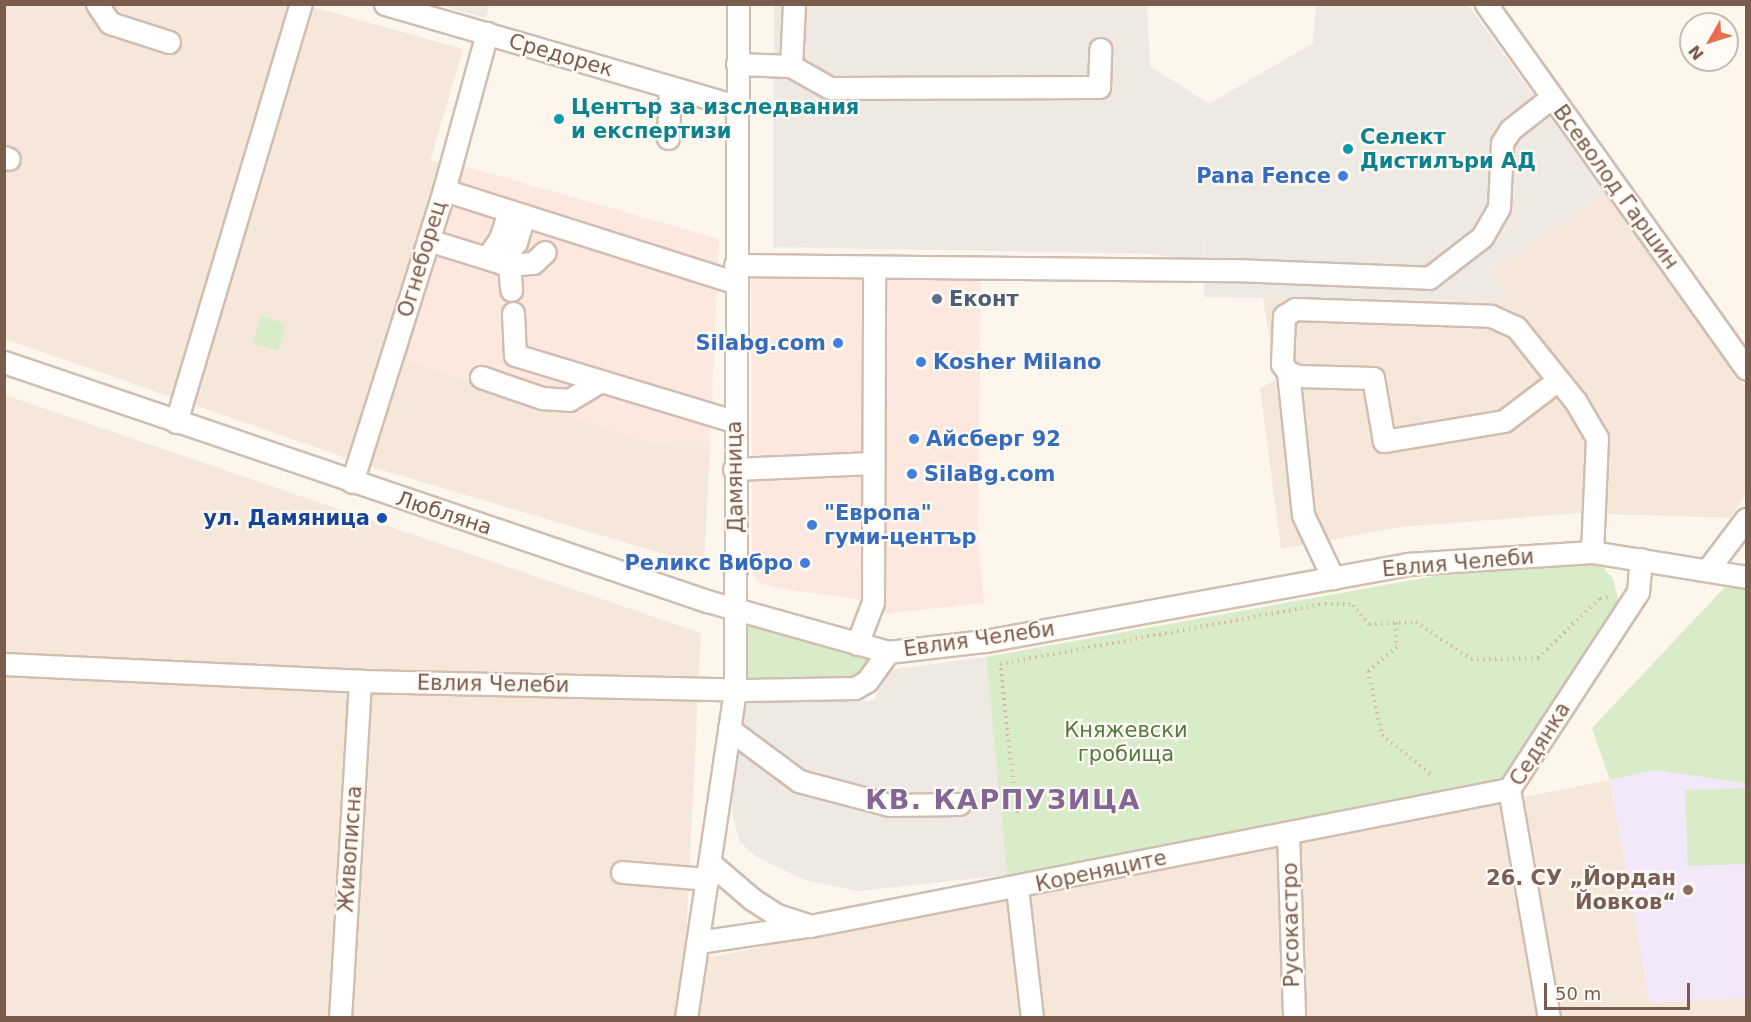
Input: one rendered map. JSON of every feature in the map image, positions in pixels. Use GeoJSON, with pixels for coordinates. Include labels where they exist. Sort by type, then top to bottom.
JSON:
{"type":"FeatureCollection","features":[{"type":"Feature","properties":{"kind":"street"},"geometry":{"type":"LineString","coordinates":[[97,4],[110,22],[169,42]]}},
{"type":"Feature","properties":{"kind":"street"},"geometry":{"type":"LineString","coordinates":[[176,422],[301,4]]}},
{"type":"Feature","properties":{"kind":"street","name":"Дамяница"},"geometry":{"type":"LineString","coordinates":[[686,1017],[735,690],[737,610],[734,421],[738,4]]}},
{"type":"Feature","properties":{"kind":"street"},"geometry":{"type":"LineString","coordinates":[[791,66],[794,4]]}},
{"type":"Feature","properties":{"kind":"street","name":"Всеволод Гаршин"},"geometry":{"type":"LineString","coordinates":[[1486,4],[1746,369]]}},
{"type":"Feature","properties":{"kind":"street","name":"Средорек"},"geometry":{"type":"LineString","coordinates":[[392,5],[737,106]]}},
{"type":"Feature","properties":{"kind":"street","name":"Огнеборец"},"geometry":{"type":"LineString","coordinates":[[352,482],[444,190],[487,33]]}},
{"type":"Feature","properties":{"kind":"street"},"geometry":{"type":"LineString","coordinates":[[737,64],[791,66],[830,88],[1099,87],[1100,49]]}},
{"type":"Feature","properties":{"kind":"street"},"geometry":{"type":"LineString","coordinates":[[668,138],[670,87]]}},
{"type":"Feature","properties":{"kind":"street"},"geometry":{"type":"LineString","coordinates":[[444,190],[517,213],[735,274],[874,268],[1233,270],[1429,278],[1482,237],[1499,207],[1502,143],[1516,125],[1552,97]]}},
{"type":"Feature","properties":{"kind":"street"},"geometry":{"type":"LineString","coordinates":[[499,262],[516,242],[517,213]]}},
{"type":"Feature","properties":{"kind":"street"},"geometry":{"type":"LineString","coordinates":[[428,240],[499,262],[533,263],[545,252]]}},
{"type":"Feature","properties":{"kind":"street"},"geometry":{"type":"LineString","coordinates":[[499,262],[511,290]]}},
{"type":"Feature","properties":{"kind":"street"},"geometry":{"type":"LineString","coordinates":[[857,645],[873,602],[874,268]]}},
{"type":"Feature","properties":{"kind":"street"},"geometry":{"type":"LineString","coordinates":[[1333,578],[1302,515],[1288,372],[1282,364],[1284,316],[1295,309],[1491,316],[1516,327],[1558,380],[1597,438],[1592,552]]}},
{"type":"Feature","properties":{"kind":"street"},"geometry":{"type":"LineString","coordinates":[[513,313],[515,355],[734,421]]}},
{"type":"Feature","properties":{"kind":"street","name":"Любляна"},"geometry":{"type":"LineString","coordinates":[[4,362],[352,482],[737,610],[888,652]]}},
{"type":"Feature","properties":{"kind":"street"},"geometry":{"type":"LineString","coordinates":[[1288,372],[1298,376],[1373,378],[1384,441],[1504,421],[1558,380]]}},
{"type":"Feature","properties":{"kind":"street"},"geometry":{"type":"LineString","coordinates":[[481,377],[542,398],[569,400],[601,381]]}},
{"type":"Feature","properties":{"kind":"street"},"geometry":{"type":"LineString","coordinates":[[734,468],[873,463]]}},
{"type":"Feature","properties":{"kind":"street"},"geometry":{"type":"LineString","coordinates":[[1708,569],[1746,519]]}},
{"type":"Feature","properties":{"kind":"street","name":"Евлия Челеби"},"geometry":{"type":"LineString","coordinates":[[4,664],[360,681],[735,690],[855,688],[867,681],[888,652],[985,641],[1407,564],[1592,552],[1746,576]]}},
{"type":"Feature","properties":{"kind":"street","name":"Седянка"},"geometry":{"type":"LineString","coordinates":[[1549,1017],[1509,789],[1638,592],[1641,559]]}},
{"type":"Feature","properties":{"kind":"street","name":"Живописна"},"geometry":{"type":"LineString","coordinates":[[340,1017],[360,681]]}},
{"type":"Feature","properties":{"kind":"street"},"geometry":{"type":"LineString","coordinates":[[729,729],[799,781],[889,805],[960,804]]}},
{"type":"Feature","properties":{"kind":"street","name":"Кореняците"},"geometry":{"type":"LineString","coordinates":[[709,871],[777,915],[810,926],[1017,888],[1509,789]]}},
{"type":"Feature","properties":{"kind":"street","name":"Русокастро"},"geometry":{"type":"LineString","coordinates":[[1288,833],[1294,1017]]}},
{"type":"Feature","properties":{"kind":"street"},"geometry":{"type":"LineString","coordinates":[[622,872],[709,871]]}},
{"type":"Feature","properties":{"kind":"street"},"geometry":{"type":"LineString","coordinates":[[1017,888],[1032,1017]]}},
{"type":"Feature","properties":{"kind":"street"},"geometry":{"type":"LineString","coordinates":[[698,942],[810,926]]}},
{"type":"Feature","properties":{"kind":"path"},"geometry":{"type":"LineString","coordinates":[[1017,813],[1000,664],[1325,604],[1353,605],[1369,624],[1416,622],[1471,658],[1539,658],[1600,598],[1638,592]]}},
{"type":"Feature","properties":{"kind":"path"},"geometry":{"type":"LineString","coordinates":[[1396,623],[1397,647],[1368,671],[1382,735],[1433,776]]}},
{"type":"Feature","properties":{"kind":"shaded area"},"geometry":{"type":"Polygon","coordinates":[[[5,5],[306,5],[463,49],[430,161],[464,166],[407,360],[657,445],[710,446],[704,566],[372,467],[5,339],[5,5]]]}},
{"type":"Feature","properties":{"kind":"shaded area"},"geometry":{"type":"Polygon","coordinates":[[[440,5],[489,5],[486,18],[440,5]]]}},
{"type":"Feature","properties":{"kind":"shaded area"},"geometry":{"type":"Polygon","coordinates":[[[774,5],[1147,5],[1150,66],[1209,104],[1313,43],[1316,5],[1468,5],[1605,193],[1487,272],[1508,300],[1204,297],[1206,202],[1204,262],[1152,254],[773,247],[774,5]]]}},
{"type":"Feature","properties":{"kind":"shaded area"},"geometry":{"type":"Polygon","coordinates":[[[464,166],[719,239],[710,446],[657,445],[407,360],[464,166]]]}},
{"type":"Feature","properties":{"kind":"shaded area"},"geometry":{"type":"Polygon","coordinates":[[[1605,193],[1746,387],[1746,493],[1730,518],[1579,513],[1400,527],[1281,549],[1260,388],[1276,380],[1263,298],[1507,300],[1487,272],[1605,193]]]}},
{"type":"Feature","properties":{"kind":"shaded area"},"geometry":{"type":"Polygon","coordinates":[[[751,273],[981,277],[978,537],[984,603],[882,614],[856,599],[775,588],[760,583],[752,574],[751,273]]]}},
{"type":"Feature","properties":{"kind":"shaded area"},"geometry":{"type":"Polygon","coordinates":[[[5,395],[701,633],[685,962],[1610,780],[1650,1003],[1746,998],[1746,1018],[5,1018],[5,395]]]}},
{"type":"Feature","properties":{"kind":"shaded area"},"geometry":{"type":"Polygon","coordinates":[[[986,657],[1007,875],[858,891],[805,880],[758,858],[740,842],[733,818],[731,793],[734,742],[746,694],[874,701],[888,670],[986,657]]]}},
{"type":"Feature","properties":{"kind":"shaded area","name":"26. СУ „Йордан Йовков“"},"geometry":{"type":"Polygon","coordinates":[[[1654,770],[1746,783],[1746,998],[1650,1003],[1610,780],[1654,770]]]}},
{"type":"Feature","properties":{"kind":"green space"},"geometry":{"type":"Polygon","coordinates":[[[261,316],[286,324],[278,351],[253,343],[261,316]]]}},
{"type":"Feature","properties":{"kind":"green space","name":"Княжевски гробища"},"geometry":{"type":"Polygon","coordinates":[[[1600,563],[1613,579],[1619,603],[1503,779],[1007,875],[986,657],[1457,572],[1600,563]]]}},
{"type":"Feature","properties":{"kind":"green space"},"geometry":{"type":"Polygon","coordinates":[[[1725,587],[1746,590],[1746,783],[1654,770],[1610,780],[1592,728],[1725,587]]]}},
{"type":"Feature","properties":{"kind":"green space"},"geometry":{"type":"Polygon","coordinates":[[[737,610],[888,652],[861,686],[735,690],[737,610]]]}},
{"type":"Feature","properties":{"kind":"green space"},"geometry":{"type":"Polygon","coordinates":[[[1746,788],[1746,864],[1688,866],[1685,790],[1746,788]]]}},
{"type":"Feature","properties":{"kind":"place","name":"Център за изследвания и експертизи"},"geometry":{"type":"Point","coordinates":[559,119]}},
{"type":"Feature","properties":{"kind":"place","name":"Селект Дистилъри АД"},"geometry":{"type":"Point","coordinates":[1348,149]}},
{"type":"Feature","properties":{"kind":"place","name":"Pana Fence"},"geometry":{"type":"Point","coordinates":[1343,176]}},
{"type":"Feature","properties":{"kind":"place","name":"Еконт"},"geometry":{"type":"Point","coordinates":[937,299]}},
{"type":"Feature","properties":{"kind":"place","name":"Silabg.com"},"geometry":{"type":"Point","coordinates":[838,343]}},
{"type":"Feature","properties":{"kind":"place","name":"Kosher Milano"},"geometry":{"type":"Point","coordinates":[921,362]}},
{"type":"Feature","properties":{"kind":"place","name":"Айсберг 92"},"geometry":{"type":"Point","coordinates":[914,439]}},
{"type":"Feature","properties":{"kind":"place","name":"SilaBg.com"},"geometry":{"type":"Point","coordinates":[912,474]}},
{"type":"Feature","properties":{"kind":"place","name":"ул. Дамяница"},"geometry":{"type":"Point","coordinates":[382,518]}},
{"type":"Feature","properties":{"kind":"place","name":"\"Европа\" гуми-център"},"geometry":{"type":"Point","coordinates":[812,525]}},
{"type":"Feature","properties":{"kind":"place","name":"Реликс Вибро"},"geometry":{"type":"Point","coordinates":[805,563]}},
{"type":"Feature","properties":{"kind":"place","name":"26. СУ „Йордан Йовков“"},"geometry":{"type":"Point","coordinates":[1688,890]}},
{"type":"Feature","properties":{"kind":"district","name":"КВ. КАРПУЗИЦА"},"geometry":{"type":"Point","coordinates":[1003,800]}}]}
